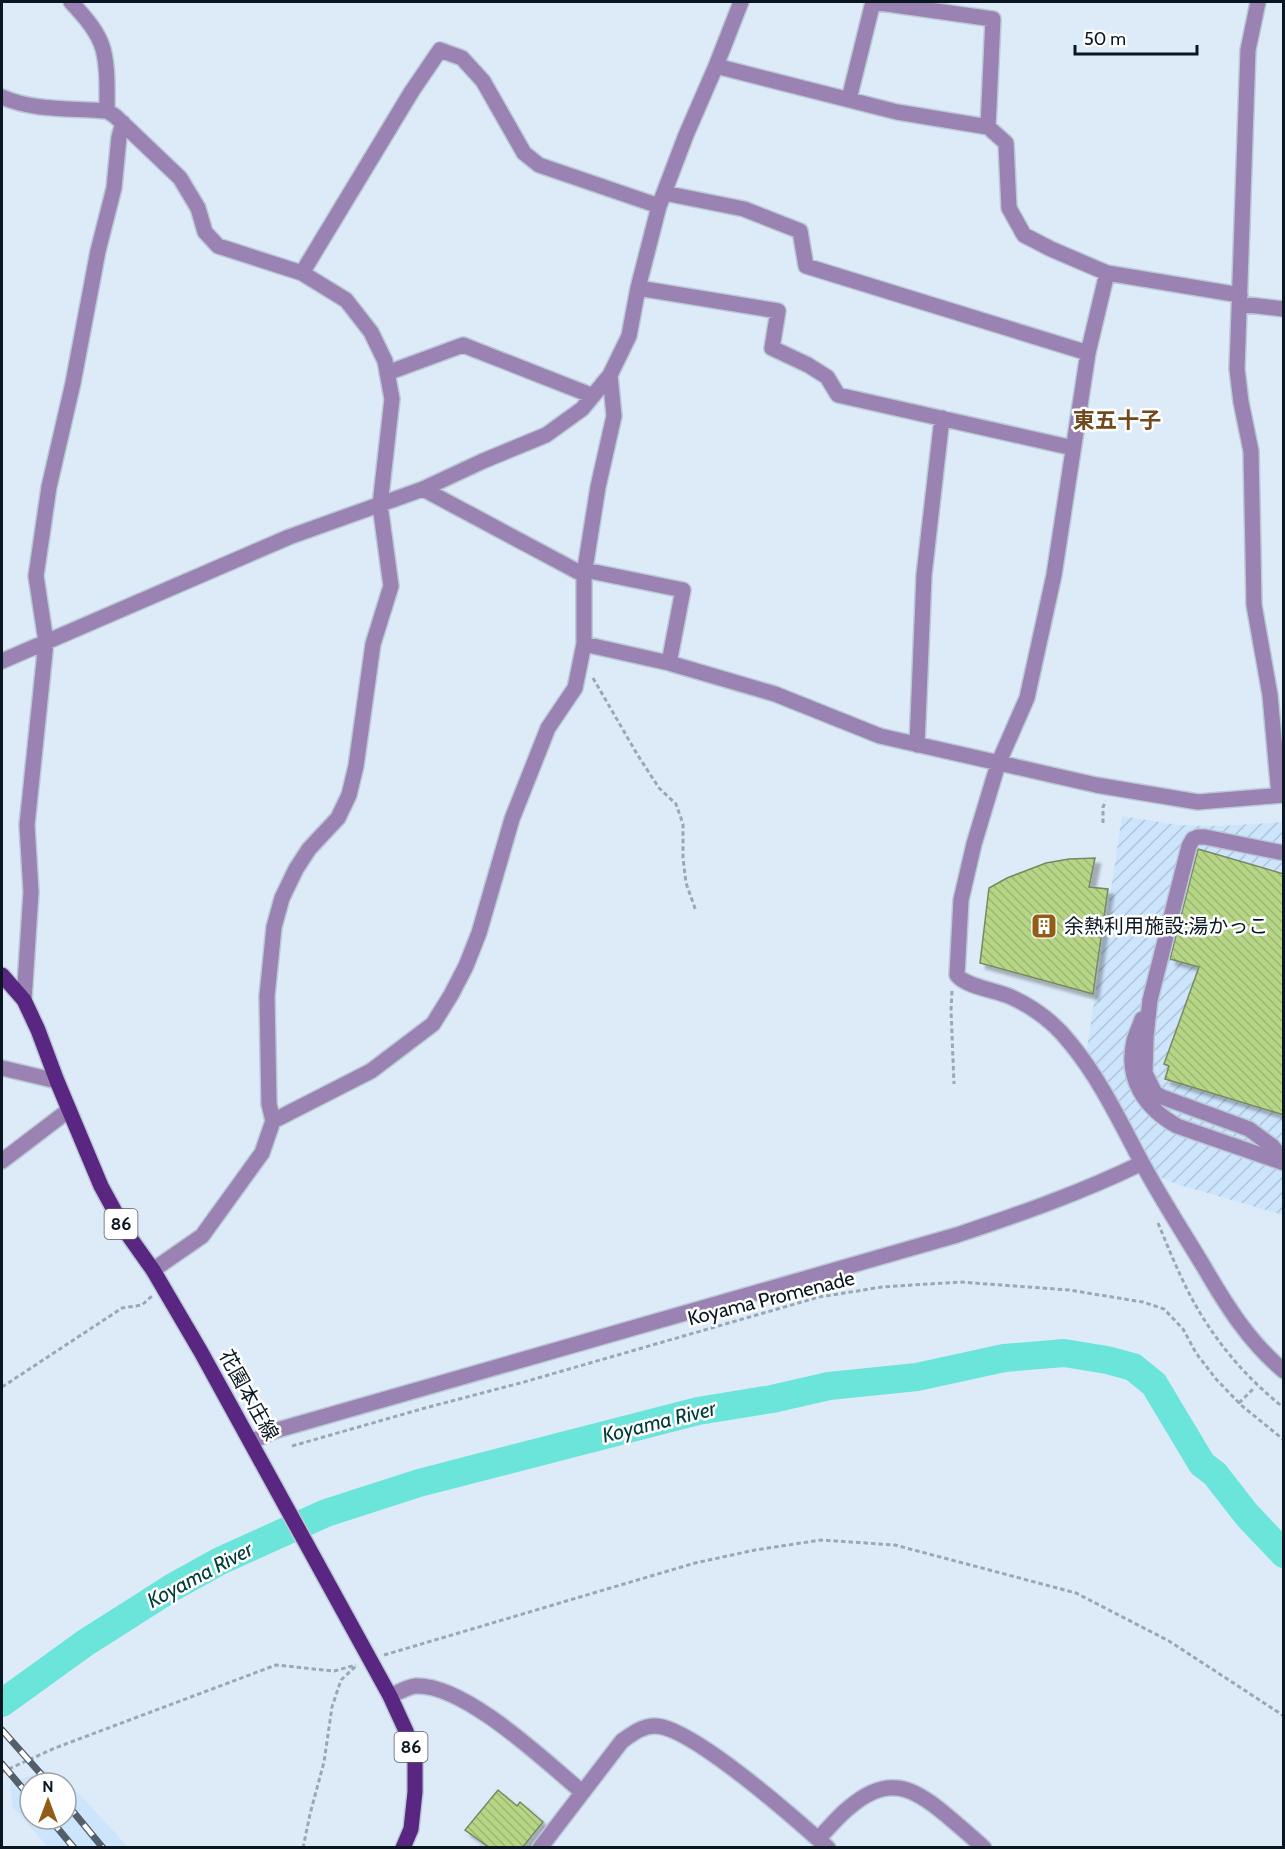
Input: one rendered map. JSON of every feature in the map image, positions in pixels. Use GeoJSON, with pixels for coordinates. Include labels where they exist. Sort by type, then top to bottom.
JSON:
{"type":"FeatureCollection","features":[{"type":"Feature","properties":{"kind":"main road","name":"花園本庄線"},"geometry":{"type":"LineString","coordinates":[[2,975],[24,1000],[101,1186],[126,1232],[153,1270],[251,1442],[366,1658],[390,1696],[406,1731],[415,1761],[415,1792],[411,1829],[403,1848]]}},
{"type":"Feature","properties":{"kind":"street"},"geometry":{"type":"LineString","coordinates":[[71,2],[90,24],[103,48],[106,111]]}},
{"type":"Feature","properties":{"kind":"street"},"geometry":{"type":"LineString","coordinates":[[2,661],[289,537],[423,489],[546,435],[582,409],[610,375],[629,336],[638,288],[662,200],[741,2]]}},
{"type":"Feature","properties":{"kind":"street"},"geometry":{"type":"LineString","coordinates":[[849,99],[873,2],[993,19],[988,127]]}},
{"type":"Feature","properties":{"kind":"street"},"geometry":{"type":"LineString","coordinates":[[583,651],[669,663],[775,694],[880,736],[1096,785],[1198,802],[1281,795],[1270,695],[1254,605],[1252,459],[1240,402],[1237,369],[1248,50],[1258,2]]}},
{"type":"Feature","properties":{"kind":"street"},"geometry":{"type":"LineString","coordinates":[[302,273],[412,91],[441,50],[462,58],[483,81],[524,153],[539,165],[662,200],[744,209],[800,231],[806,266],[1088,352]]}},
{"type":"Feature","properties":{"kind":"street"},"geometry":{"type":"LineString","coordinates":[[716,66],[897,112],[988,127],[1006,143],[1009,208],[1024,235],[1107,273],[1284,309]]}},
{"type":"Feature","properties":{"kind":"street"},"geometry":{"type":"LineString","coordinates":[[2,97],[15,103],[106,111],[123,123],[180,178],[198,208],[205,232],[218,246],[302,273],[346,300],[371,332],[385,361],[392,399],[380,505],[391,586],[373,644],[356,766],[349,795],[338,818],[309,849],[296,869],[282,898],[274,927],[267,996],[269,1104],[273,1121],[262,1153],[202,1236],[153,1270]]}},
{"type":"Feature","properties":{"kind":"street"},"geometry":{"type":"LineString","coordinates":[[24,1000],[31,892],[27,825],[46,642],[36,576],[49,487],[73,383],[98,251],[114,188],[119,137],[123,123]]}},
{"type":"Feature","properties":{"kind":"street"},"geometry":{"type":"LineString","coordinates":[[1107,273],[1088,352],[1054,575],[1027,698],[998,764],[974,844],[963,892],[957,975],[963,981],[1010,996],[1028,1005],[1052,1022],[1073,1045],[1105,1094],[1142,1163],[1232,1316],[1251,1339],[1284,1371]]}},
{"type":"Feature","properties":{"kind":"street"},"geometry":{"type":"LineString","coordinates":[[638,288],[778,311],[772,348],[827,377],[838,394],[1073,448]]}},
{"type":"Feature","properties":{"kind":"street"},"geometry":{"type":"LineString","coordinates":[[387,373],[463,345],[593,396]]}},
{"type":"Feature","properties":{"kind":"street"},"geometry":{"type":"LineString","coordinates":[[273,1121],[371,1071],[433,1024],[466,966],[479,933],[512,819],[548,728],[575,688],[583,651],[585,573],[598,487],[614,416],[610,375]]}},
{"type":"Feature","properties":{"kind":"street"},"geometry":{"type":"LineString","coordinates":[[917,745],[924,575],[942,418]]}},
{"type":"Feature","properties":{"kind":"street"},"geometry":{"type":"LineString","coordinates":[[423,489],[585,573],[683,590],[669,663]]}},
{"type":"Feature","properties":{"kind":"street"},"geometry":{"type":"LineString","coordinates":[[1281,852],[1205,837],[1193,839],[1189,846],[1150,1000],[1134,1041],[1132,1059],[1135,1084],[1151,1107],[1164,1119],[1178,1126],[1284,1161]]}},
{"type":"Feature","properties":{"kind":"street"},"geometry":{"type":"LineString","coordinates":[[1150,1000],[1144,1065],[1147,1079],[1155,1093],[1249,1129],[1272,1146],[1284,1161]]}},
{"type":"Feature","properties":{"kind":"street"},"geometry":{"type":"LineString","coordinates":[[2,1068],[57,1081]]}},
{"type":"Feature","properties":{"kind":"street"},"geometry":{"type":"LineString","coordinates":[[2,1161],[69,1110]]}},
{"type":"Feature","properties":{"kind":"street"},"geometry":{"type":"LineString","coordinates":[[251,1442],[274,1431],[957,1235],[1032,1210],[1142,1163]]}},
{"type":"Feature","properties":{"kind":"street"},"geometry":{"type":"LineString","coordinates":[[390,1696],[407,1688],[418,1686],[466,1701],[499,1723],[582,1792]]}},
{"type":"Feature","properties":{"kind":"street"},"geometry":{"type":"LineString","coordinates":[[540,1848],[622,1741],[637,1730],[655,1726],[673,1730],[699,1744],[763,1792],[823,1843],[851,1805],[878,1790],[896,1787],[912,1791],[928,1800],[984,1848]]}},
{"type":"Feature","properties":{"kind":"path"},"geometry":{"type":"LineString","coordinates":[[583,651],[637,754],[659,788],[676,804],[683,824],[686,883],[696,911]]}},
{"type":"Feature","properties":{"kind":"path"},"geometry":{"type":"LineString","coordinates":[[954,1084],[951,1010],[957,975]]}},
{"type":"Feature","properties":{"kind":"path"},"geometry":{"type":"LineString","coordinates":[[1157,1223],[1190,1295],[1207,1325],[1237,1364],[1284,1408]]}},
{"type":"Feature","properties":{"kind":"path","name":"Koyama Promenade"},"geometry":{"type":"LineString","coordinates":[[292,1446],[524,1382],[791,1304],[849,1292],[940,1282],[980,1282],[1069,1290],[1152,1304],[1164,1309],[1182,1329],[1196,1353],[1216,1379],[1239,1403],[1284,1440]]}},
{"type":"Feature","properties":{"kind":"path"},"geometry":{"type":"LineString","coordinates":[[2,1387],[122,1308],[142,1305],[163,1288]]}},
{"type":"Feature","properties":{"kind":"path"},"geometry":{"type":"LineString","coordinates":[[1239,1403],[1254,1388]]}},
{"type":"Feature","properties":{"kind":"path"},"geometry":{"type":"LineString","coordinates":[[2,1772],[55,1748],[276,1665],[340,1671],[366,1658],[695,1563],[755,1550],[821,1540],[895,1545],[1076,1593],[1169,1641],[1284,1716]]}},
{"type":"Feature","properties":{"kind":"path"},"geometry":{"type":"LineString","coordinates":[[303,1848],[324,1762],[332,1707],[341,1680],[366,1658]]}},
{"type":"Feature","properties":{"kind":"shaded area"},"geometry":{"type":"Polygon","coordinates":[[[1122,816],[1179,825],[1220,826],[1283,822],[1283,1215],[1176,1184],[1158,1176],[1087,1049],[1122,816]]]}},
{"type":"Feature","properties":{"kind":"shaded area"},"geometry":{"type":"Polygon","coordinates":[[[18,1780],[18,1813],[13,1807],[10,1783],[18,1780]]]}},
{"type":"Feature","properties":{"kind":"shaded area"},"geometry":{"type":"Polygon","coordinates":[[[78,1793],[128,1847],[48,1847],[34,1831],[78,1831],[78,1793]]]}},
{"type":"Feature","properties":{"kind":"building"},"geometry":{"type":"Polygon","coordinates":[[[1198,849],[1284,874],[1284,1115],[1165,1079],[1169,1066],[1164,1064],[1199,967],[1170,959],[1198,849]]]}},
{"type":"Feature","properties":{"kind":"building","name":"余熱利用施設;湯かっこ"},"geometry":{"type":"Polygon","coordinates":[[[1095,858],[1089,887],[1108,889],[1093,994],[980,963],[989,888],[1007,878],[1046,863],[1095,858]]]}},
{"type":"Feature","properties":{"kind":"building"},"geometry":{"type":"Polygon","coordinates":[[[498,1790],[517,1806],[520,1802],[543,1822],[522,1848],[490,1848],[465,1830],[498,1790]]]}},
{"type":"Feature","properties":{"kind":"waterway","name":"Koyama River"},"geometry":{"type":"LineString","coordinates":[[2,1703],[85,1643],[173,1587],[220,1561],[326,1513],[419,1483],[698,1411],[772,1399],[829,1386],[917,1377],[1004,1358],[1064,1353],[1133,1367],[1154,1384],[1202,1464],[1215,1474],[1247,1515],[1284,1554]]}},
{"type":"Feature","properties":{"kind":"railway"},"geometry":{"type":"LineString","coordinates":[[2,1730],[38,1771]]}},
{"type":"Feature","properties":{"kind":"railway"},"geometry":{"type":"LineString","coordinates":[[2,1764],[18,1783]]}},
{"type":"Feature","properties":{"kind":"railway"},"geometry":{"type":"LineString","coordinates":[[78,1818],[103,1848]]}},
{"type":"Feature","properties":{"kind":"railway"},"geometry":{"type":"LineString","coordinates":[[60,1831],[74,1848]]}},
{"type":"Feature","properties":{"kind":"place","name":"余熱利用施設;湯かっこ"},"geometry":{"type":"Point","coordinates":[1044,926]}},
{"type":"Feature","properties":{"kind":"district","name":"東五十子"},"geometry":{"type":"Point","coordinates":[1117,420]}}]}
